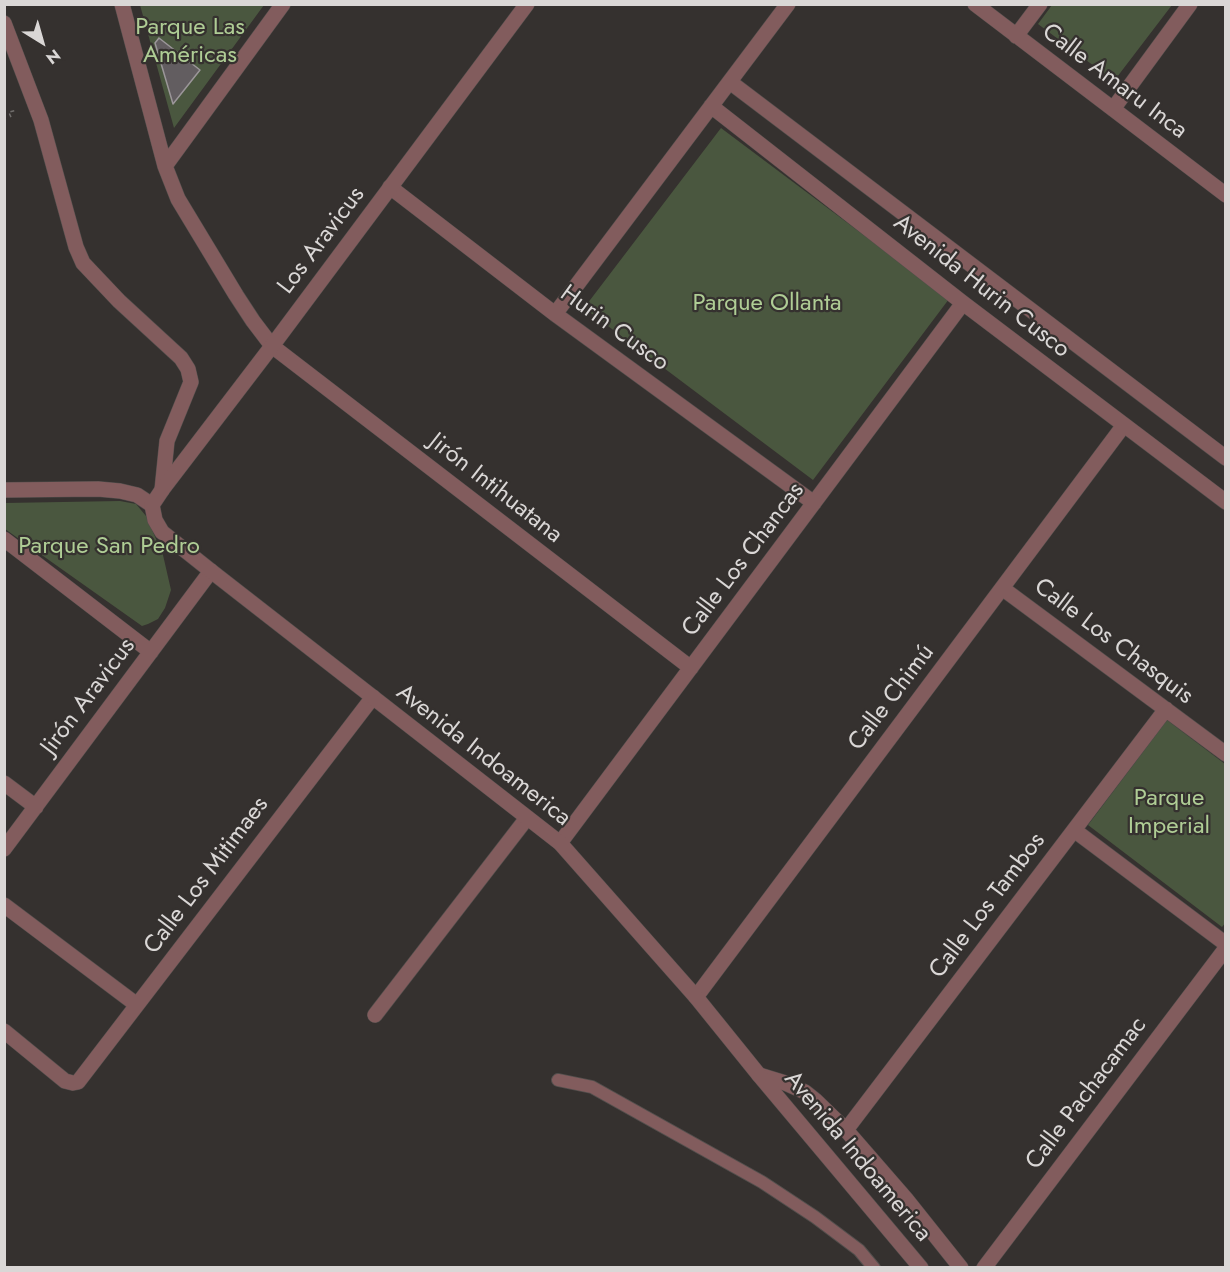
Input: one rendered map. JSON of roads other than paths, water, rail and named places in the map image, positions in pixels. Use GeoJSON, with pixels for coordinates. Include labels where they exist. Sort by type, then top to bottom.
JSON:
{"type":"FeatureCollection","features":[{"type":"Feature","properties":{"kind":"street","name":"Jirón Intihuatana"},"geometry":{"type":"LineString","coordinates":[[122,4],[165,166],[178,199],[242,304],[272,346],[691,668]]}},
{"type":"Feature","properties":{"kind":"street"},"geometry":{"type":"LineString","coordinates":[[165,166],[283,4]]}},
{"type":"Feature","properties":{"kind":"street","name":"Los Aravicus"},"geometry":{"type":"LineString","coordinates":[[152,505],[527,4]]}},
{"type":"Feature","properties":{"kind":"street"},"geometry":{"type":"LineString","coordinates":[[555,314],[788,4]]}},
{"type":"Feature","properties":{"kind":"street","name":"Calle Amaru Inca"},"geometry":{"type":"LineString","coordinates":[[975,4],[1226,195]]}},
{"type":"Feature","properties":{"kind":"street"},"geometry":{"type":"LineString","coordinates":[[1016,36],[1040,4]]}},
{"type":"Feature","properties":{"kind":"street"},"geometry":{"type":"LineString","coordinates":[[1113,109],[1190,4]]}},
{"type":"Feature","properties":{"kind":"street"},"geometry":{"type":"LineString","coordinates":[[4,23],[41,120],[76,247],[83,263],[119,301],[181,358],[188,369],[191,382],[167,441],[162,490]]}},
{"type":"Feature","properties":{"kind":"street","name":"Avenida Hurin Cusco"},"geometry":{"type":"LineString","coordinates":[[730,82],[1226,458]]}},
{"type":"Feature","properties":{"kind":"street","name":"Avenida Hurin Cusco"},"geometry":{"type":"LineString","coordinates":[[711,106],[963,303],[1226,502]]}},
{"type":"Feature","properties":{"kind":"street","name":"Hurin Cusco"},"geometry":{"type":"LineString","coordinates":[[390,188],[555,314],[814,503]]}},
{"type":"Feature","properties":{"kind":"street","name":"Calle Los Chancas"},"geometry":{"type":"LineString","coordinates":[[560,843],[963,303]]}},
{"type":"Feature","properties":{"kind":"street","name":"Calle Chimú"},"geometry":{"type":"LineString","coordinates":[[696,997],[1124,425]]}},
{"type":"Feature","properties":{"kind":"street"},"geometry":{"type":"LineString","coordinates":[[4,490],[98,489],[120,491],[137,495],[152,505]]}},
{"type":"Feature","properties":{"kind":"street","name":"Avenida Indoamerica"},"geometry":{"type":"LineString","coordinates":[[152,505],[155,520],[162,532],[560,843],[696,997],[921,1268]]}},
{"type":"Feature","properties":{"kind":"street"},"geometry":{"type":"LineString","coordinates":[[4,539],[151,652]]}},
{"type":"Feature","properties":{"kind":"street","name":"Jirón Aravicus"},"geometry":{"type":"LineString","coordinates":[[4,849],[211,572]]}},
{"type":"Feature","properties":{"kind":"street","name":"Calle Los Chasquis"},"geometry":{"type":"LineString","coordinates":[[1002,588],[1226,754]]}},
{"type":"Feature","properties":{"kind":"street","name":"Calle Los Mitimaes"},"geometry":{"type":"LineString","coordinates":[[4,1031],[64,1081],[78,1082],[372,697]]}},
{"type":"Feature","properties":{"kind":"street","name":"Calle Los Tambos"},"geometry":{"type":"LineString","coordinates":[[846,1130],[1166,709]]}},
{"type":"Feature","properties":{"kind":"street"},"geometry":{"type":"LineString","coordinates":[[4,783],[36,807]]}},
{"type":"Feature","properties":{"kind":"street"},"geometry":{"type":"LineString","coordinates":[[375,1015],[527,818]]}},
{"type":"Feature","properties":{"kind":"street"},"geometry":{"type":"LineString","coordinates":[[1074,830],[1226,946]]}},
{"type":"Feature","properties":{"kind":"street"},"geometry":{"type":"LineString","coordinates":[[4,905],[137,1005]]}},
{"type":"Feature","properties":{"kind":"street","name":"Calle Pachacamac"},"geometry":{"type":"LineString","coordinates":[[984,1268],[1226,946]]}},
{"type":"Feature","properties":{"kind":"street","name":"Avenida Indoamerica"},"geometry":{"type":"LineString","coordinates":[[759,1075],[785,1083],[805,1092],[815,1100],[846,1130],[906,1199],[961,1268]]}},
{"type":"Feature","properties":{"kind":"lane"},"geometry":{"type":"LineString","coordinates":[[558,1080],[592,1087],[762,1182],[859,1250],[874,1268]]}},
{"type":"Feature","properties":{"kind":"park label","name":"Parque Las Américas"},"geometry":{"type":"Point","coordinates":[190,42]}},
{"type":"Feature","properties":{"kind":"park label","name":"Parque Ollanta"},"geometry":{"type":"Point","coordinates":[767,304]}},
{"type":"Feature","properties":{"kind":"park label","name":"Parque San Pedro"},"geometry":{"type":"Point","coordinates":[109,547]}},
{"type":"Feature","properties":{"kind":"park label","name":"Parque Imperial"},"geometry":{"type":"Point","coordinates":[1169,813]}}]}
